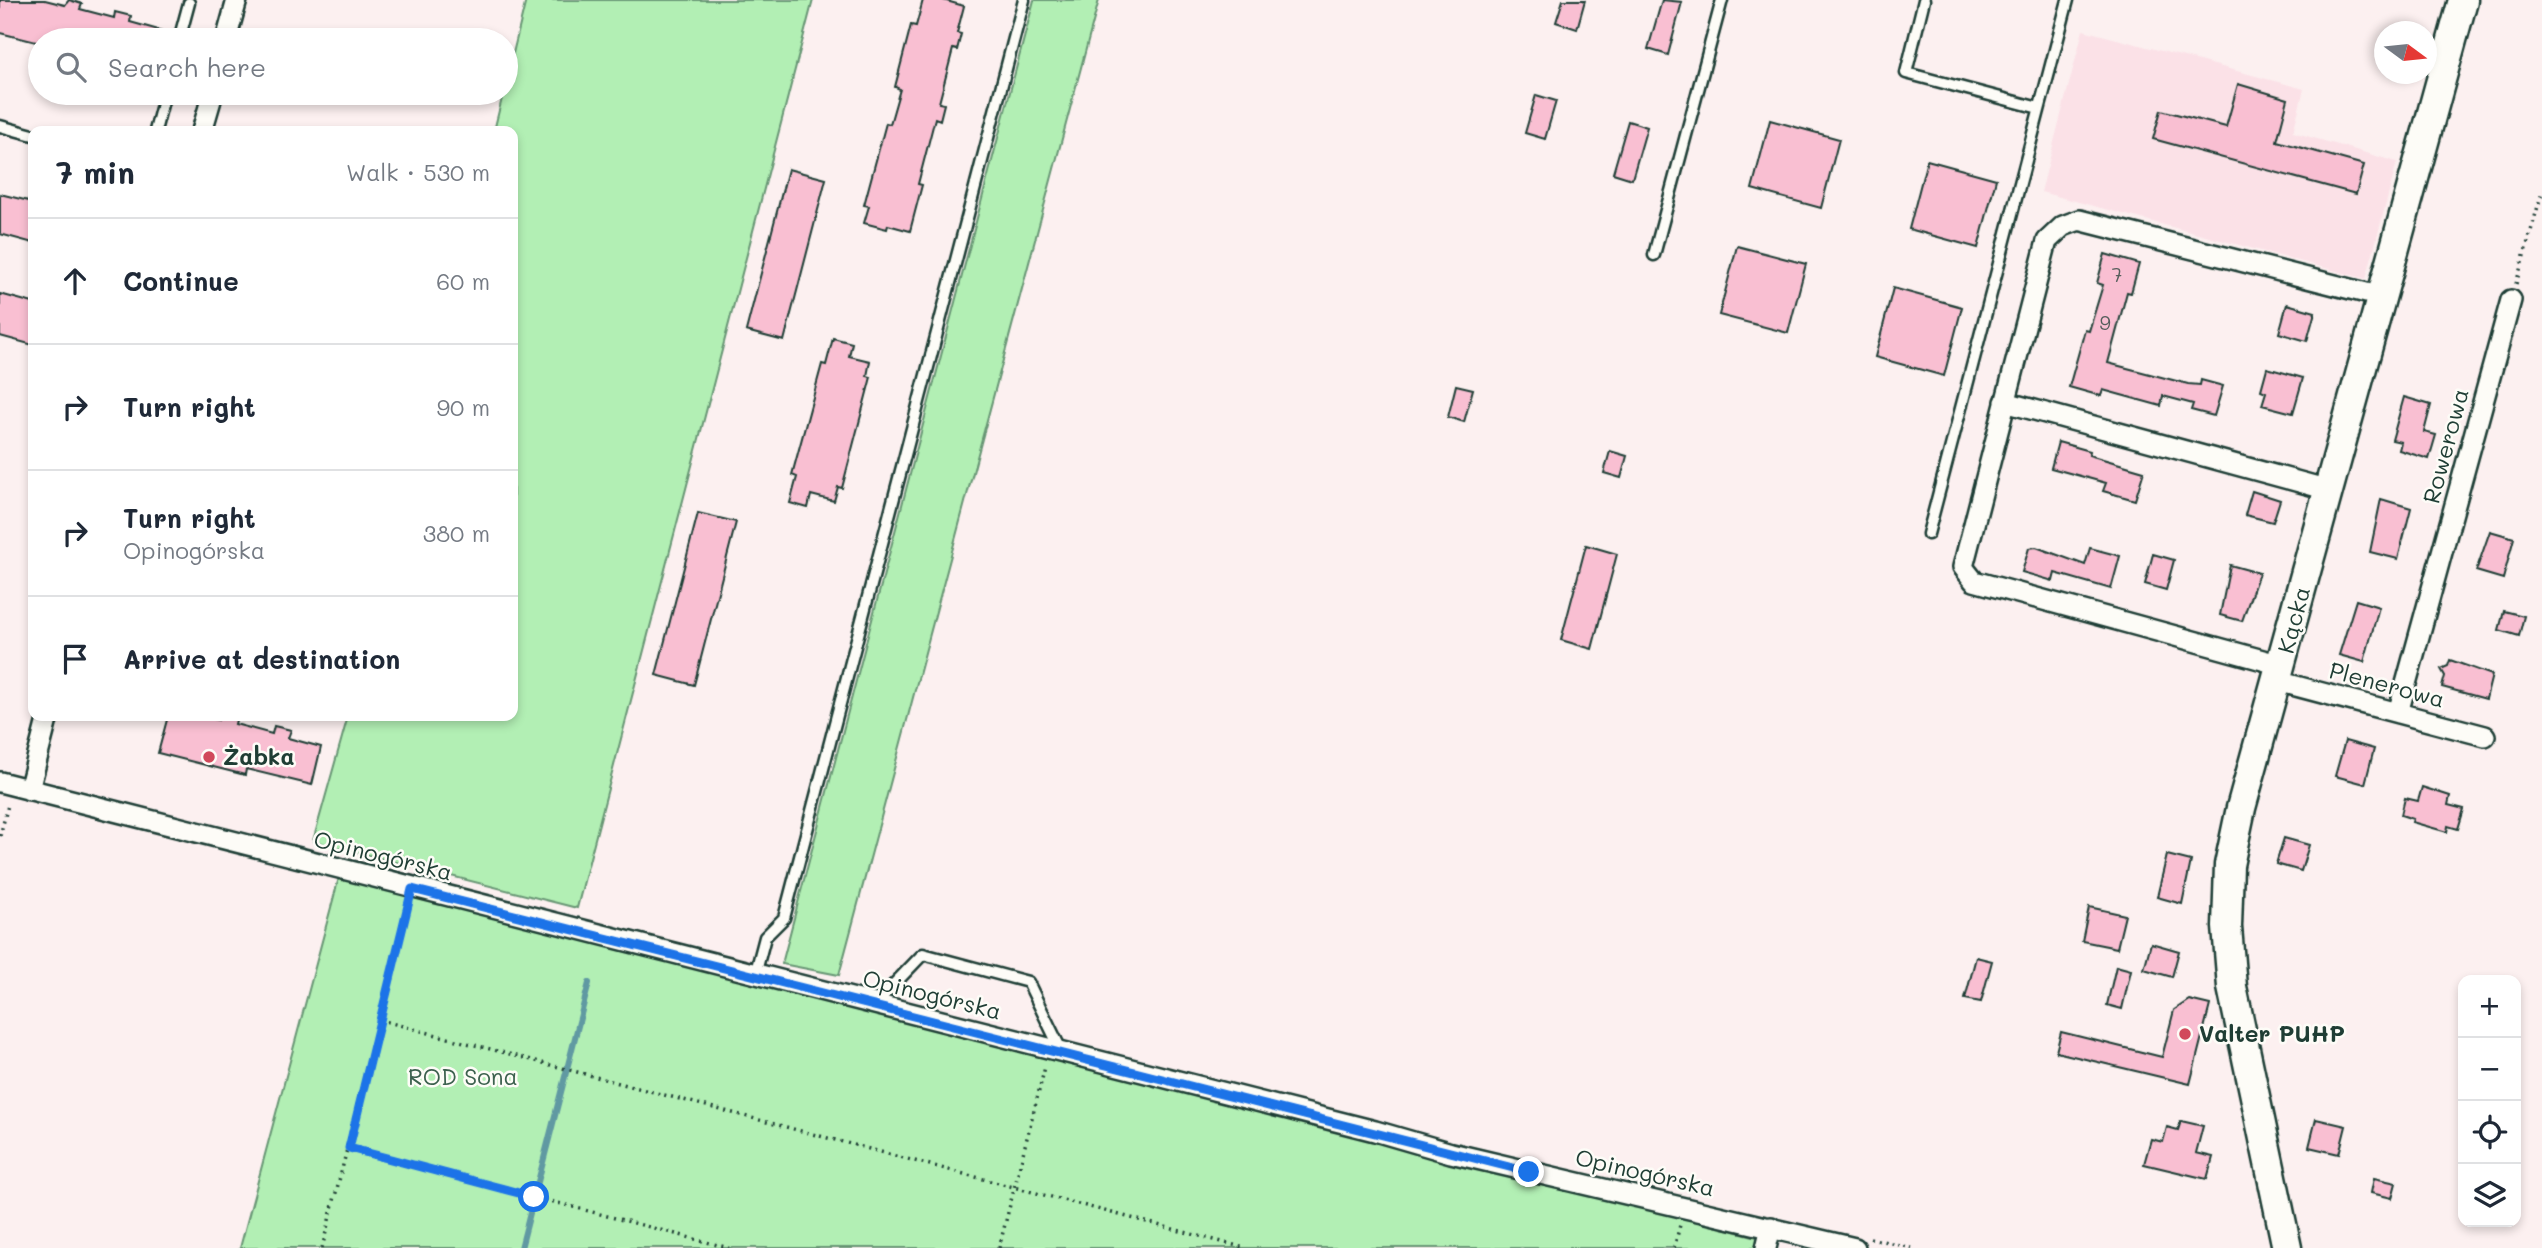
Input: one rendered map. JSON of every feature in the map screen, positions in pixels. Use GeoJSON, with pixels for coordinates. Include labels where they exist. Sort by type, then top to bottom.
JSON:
{"type":"FeatureCollection","features":[{"type":"Feature","properties":{"kind":"street"},"geometry":{"type":"LineString","coordinates":[[229,28],[237,0]]}},
{"type":"Feature","properties":{"kind":"street","name":"Kącka"},"geometry":{"type":"LineString","coordinates":[[2287,1248],[2232,987],[2227,927],[2229,865],[2241,808],[2463,0]]}},
{"type":"Feature","properties":{"kind":"street"},"geometry":{"type":"LineString","coordinates":[[203,126],[210,105]]}},
{"type":"Feature","properties":{"kind":"street"},"geometry":{"type":"LineString","coordinates":[[2329,491],[2005,402],[2047,241],[2063,226],[2079,220],[2382,297]]}},
{"type":"Feature","properties":{"kind":"street","name":"Rowerowa"},"geometry":{"type":"LineString","coordinates":[[2398,713],[2511,300]]}},
{"type":"Feature","properties":{"kind":"street","name":"Plenerowa"},"geometry":{"type":"LineString","coordinates":[[2005,402],[1963,567],[1974,581],[2279,673],[2398,713],[2485,736]]}},
{"type":"Feature","properties":{"kind":"street"},"geometry":{"type":"LineString","coordinates":[[14,786],[46,721]]}},
{"type":"Feature","properties":{"kind":"street","name":"Opinogórska"},"geometry":{"type":"LineString","coordinates":[[14,786],[873,1006],[1375,1131],[1451,1153],[1854,1248]]}},
{"type":"Feature","properties":{"kind":"street"},"geometry":{"type":"LineString","coordinates":[[1766,1248],[1771,1227]]}},
{"type":"Feature","properties":{"kind":"lane"},"geometry":{"type":"LineString","coordinates":[[755,975],[765,937],[784,918],[1024,0]]}},
{"type":"Feature","properties":{"kind":"lane"},"geometry":{"type":"LineString","coordinates":[[1654,255],[1722,0]]}},
{"type":"Feature","properties":{"kind":"lane"},"geometry":{"type":"LineString","coordinates":[[1924,0],[1906,73],[2039,108]]}},
{"type":"Feature","properties":{"kind":"lane"},"geometry":{"type":"LineString","coordinates":[[1928,534],[2067,0]]}},
{"type":"Feature","properties":{"kind":"lane"},"geometry":{"type":"LineString","coordinates":[[182,28],[189,3]]}},
{"type":"Feature","properties":{"kind":"lane"},"geometry":{"type":"LineString","coordinates":[[156,126],[162,105]]}},
{"type":"Feature","properties":{"kind":"lane"},"geometry":{"type":"LineString","coordinates":[[0,126],[28,134]]}},
{"type":"Feature","properties":{"kind":"lane"},"geometry":{"type":"LineString","coordinates":[[873,1006],[923,954],[1028,982],[1056,1051]]}},
{"type":"Feature","properties":{"kind":"path"},"geometry":{"type":"LineString","coordinates":[[2511,300],[2542,191]]}},
{"type":"Feature","properties":{"kind":"path"},"geometry":{"type":"LineString","coordinates":[[0,836],[14,786]]}},
{"type":"Feature","properties":{"kind":"path"},"geometry":{"type":"LineString","coordinates":[[322,1248],[412,889]]}},
{"type":"Feature","properties":{"kind":"path"},"geometry":{"type":"LineString","coordinates":[[380,1020],[1245,1248]]}},
{"type":"Feature","properties":{"kind":"path"},"geometry":{"type":"LineString","coordinates":[[999,1248],[1056,1051]]}},
{"type":"Feature","properties":{"kind":"path"},"geometry":{"type":"LineString","coordinates":[[349,1148],[729,1248]]}},
{"type":"Feature","properties":{"kind":"shaded area"},"geometry":{"type":"Polygon","coordinates":[[[2083,30],[2304,89],[2293,132],[2397,162],[2366,279],[2041,192],[2083,30]]]}},
{"type":"Feature","properties":{"kind":"green space"},"geometry":{"type":"Polygon","coordinates":[[[526,0],[813,0],[577,908],[313,841],[347,721],[518,721],[518,126],[495,126],[500,105],[518,105],[518,33],[526,0]]]}},
{"type":"Feature","properties":{"kind":"green space"},"geometry":{"type":"Polygon","coordinates":[[[1034,0],[1099,0],[839,975],[782,964],[1034,0]]]}},
{"type":"Feature","properties":{"kind":"green space","name":"ROD Sona"},"geometry":{"type":"Polygon","coordinates":[[[341,870],[1761,1238],[1758,1248],[240,1248],[341,870]]]}},
{"type":"Feature","properties":{"kind":"building"},"geometry":{"type":"Polygon","coordinates":[[[0,0],[45,0],[65,5],[69,0],[82,4],[80,9],[114,18],[115,12],[131,16],[130,22],[152,28],[28,28],[28,40],[0,33],[0,0]]]}},
{"type":"Feature","properties":{"kind":"building"},"geometry":{"type":"Polygon","coordinates":[[[923,0],[943,0],[964,6],[957,33],[961,34],[957,50],[953,49],[939,103],[944,104],[940,120],[935,118],[918,184],[922,185],[910,231],[888,225],[887,229],[864,223],[869,206],[864,205],[886,123],[890,124],[900,89],[895,87],[911,25],[916,26],[923,0]]]}},
{"type":"Feature","properties":{"kind":"building"},"geometry":{"type":"Polygon","coordinates":[[[1563,0],[1585,0],[1577,29],[1556,22],[1563,0]]]}},
{"type":"Feature","properties":{"kind":"building"},"geometry":{"type":"Polygon","coordinates":[[[1662,0],[1682,2],[1668,55],[1648,49],[1662,0]]]}},
{"type":"Feature","properties":{"kind":"building"},"geometry":{"type":"Polygon","coordinates":[[[2238,84],[2288,99],[2277,141],[2364,165],[2356,194],[2153,139],[2161,110],[2226,127],[2238,84]]]}},
{"type":"Feature","properties":{"kind":"building"},"geometry":{"type":"Polygon","coordinates":[[[1536,95],[1556,101],[1545,139],[1525,133],[1536,95]]]}},
{"type":"Feature","properties":{"kind":"building"},"geometry":{"type":"Polygon","coordinates":[[[1770,120],[1839,139],[1821,208],[1752,189],[1770,120]]]}},
{"type":"Feature","properties":{"kind":"building"},"geometry":{"type":"Polygon","coordinates":[[[1628,121],[1647,127],[1632,179],[1613,173],[1628,121]]]}},
{"type":"Feature","properties":{"kind":"building"},"geometry":{"type":"Polygon","coordinates":[[[1927,160],[1996,179],[1978,248],[1909,229],[1927,160]]]}},
{"type":"Feature","properties":{"kind":"building"},"geometry":{"type":"Polygon","coordinates":[[[788,169],[826,179],[784,341],[746,331],[788,169]]]}},
{"type":"Feature","properties":{"kind":"building"},"geometry":{"type":"Polygon","coordinates":[[[0,194],[28,201],[28,242],[0,234],[0,194]]]}},
{"type":"Feature","properties":{"kind":"building"},"geometry":{"type":"Polygon","coordinates":[[[1737,246],[1806,264],[1788,333],[1719,315],[1737,246]]]}},
{"type":"Feature","properties":{"kind":"building"},"geometry":{"type":"Polygon","coordinates":[[[2105,254],[2139,264],[2131,293],[2127,292],[2108,363],[2188,384],[2200,385],[2201,380],[2223,386],[2214,416],[2191,410],[2193,404],[2163,396],[2161,406],[2103,390],[2101,396],[2069,387],[2085,330],[2089,331],[2103,285],[2097,283],[2105,254]]]}},
{"type":"Feature","properties":{"kind":"building"},"geometry":{"type":"Polygon","coordinates":[[[1893,288],[1962,307],[1944,376],[1875,357],[1893,288]]]}},
{"type":"Feature","properties":{"kind":"building"},"geometry":{"type":"Polygon","coordinates":[[[0,294],[28,302],[28,344],[0,336],[0,294]]]}},
{"type":"Feature","properties":{"kind":"building"},"geometry":{"type":"Polygon","coordinates":[[[2287,304],[2315,312],[2307,341],[2279,333],[2287,304]]]}},
{"type":"Feature","properties":{"kind":"building"},"geometry":{"type":"Polygon","coordinates":[[[833,338],[852,343],[849,356],[870,361],[867,376],[871,377],[842,488],[838,487],[834,501],[811,495],[808,508],[790,503],[797,477],[792,475],[822,364],[826,365],[833,338]]]}},
{"type":"Feature","properties":{"kind":"building"},"geometry":{"type":"Polygon","coordinates":[[[2267,368],[2303,378],[2293,413],[2262,405],[2266,392],[2261,390],[2267,368]]]}},
{"type":"Feature","properties":{"kind":"building"},"geometry":{"type":"Polygon","coordinates":[[[1456,385],[1473,389],[1464,422],[1448,417],[1456,385]]]}},
{"type":"Feature","properties":{"kind":"building"},"geometry":{"type":"Polygon","coordinates":[[[2404,397],[2431,405],[2424,432],[2436,435],[2429,459],[2399,450],[2401,442],[2392,440],[2404,397]]]}},
{"type":"Feature","properties":{"kind":"building"},"geometry":{"type":"Polygon","coordinates":[[[2058,442],[2090,451],[2089,455],[2144,471],[2135,500],[2103,491],[2106,483],[2051,468],[2058,442]]]}},
{"type":"Feature","properties":{"kind":"building"},"geometry":{"type":"Polygon","coordinates":[[[1610,451],[1627,456],[1621,478],[1604,473],[1610,451]]]}},
{"type":"Feature","properties":{"kind":"building"},"geometry":{"type":"Polygon","coordinates":[[[2252,491],[2280,500],[2273,522],[2245,515],[2252,491]]]}},
{"type":"Feature","properties":{"kind":"building"},"geometry":{"type":"Polygon","coordinates":[[[2381,499],[2411,508],[2398,559],[2370,552],[2381,499]]]}},
{"type":"Feature","properties":{"kind":"building"},"geometry":{"type":"Polygon","coordinates":[[[698,513],[736,522],[694,685],[656,675],[698,513]]]}},
{"type":"Feature","properties":{"kind":"building"},"geometry":{"type":"Polygon","coordinates":[[[2490,531],[2514,538],[2503,579],[2476,571],[2490,531]]]}},
{"type":"Feature","properties":{"kind":"building"},"geometry":{"type":"Polygon","coordinates":[[[1586,545],[1617,554],[1592,649],[1561,640],[1586,545]]]}},
{"type":"Feature","properties":{"kind":"building"},"geometry":{"type":"Polygon","coordinates":[[[2036,547],[2085,565],[2090,548],[2120,556],[2111,589],[2055,573],[2053,581],[2022,572],[2029,548],[2036,547]]]}},
{"type":"Feature","properties":{"kind":"building"},"geometry":{"type":"Polygon","coordinates":[[[2153,554],[2174,560],[2166,590],[2145,584],[2153,554]]]}},
{"type":"Feature","properties":{"kind":"building"},"geometry":{"type":"Polygon","coordinates":[[[2230,565],[2259,573],[2242,621],[2220,615],[2230,565]]]}},
{"type":"Feature","properties":{"kind":"building"},"geometry":{"type":"Polygon","coordinates":[[[2356,600],[2379,607],[2364,662],[2339,655],[2356,600]]]}},
{"type":"Feature","properties":{"kind":"building"},"geometry":{"type":"Polygon","coordinates":[[[2504,611],[2524,616],[2519,636],[2499,630],[2504,611]]]}},
{"type":"Feature","properties":{"kind":"building"},"geometry":{"type":"Polygon","coordinates":[[[2450,660],[2492,675],[2486,699],[2442,687],[2445,676],[2441,669],[2448,666],[2450,660]]]}},
{"type":"Feature","properties":{"kind":"building"},"geometry":{"type":"Polygon","coordinates":[[[167,721],[236,721],[235,724],[272,734],[274,726],[291,730],[288,738],[321,747],[312,785],[246,769],[245,775],[158,753],[167,721]]]}},
{"type":"Feature","properties":{"kind":"building"},"geometry":{"type":"Polygon","coordinates":[[[2345,741],[2374,749],[2365,784],[2335,776],[2345,741]]]}},
{"type":"Feature","properties":{"kind":"building"},"geometry":{"type":"Polygon","coordinates":[[[2422,787],[2450,796],[2448,805],[2464,809],[2458,829],[2448,826],[2447,832],[2412,822],[2413,819],[2401,815],[2405,798],[2418,801],[2422,787]]]}},
{"type":"Feature","properties":{"kind":"building"},"geometry":{"type":"Polygon","coordinates":[[[2284,838],[2309,845],[2301,871],[2276,864],[2284,838]]]}},
{"type":"Feature","properties":{"kind":"building"},"geometry":{"type":"Polygon","coordinates":[[[2167,855],[2191,861],[2182,904],[2157,897],[2167,855]]]}},
{"type":"Feature","properties":{"kind":"building"},"geometry":{"type":"Polygon","coordinates":[[[2089,907],[2125,915],[2117,948],[2082,941],[2089,907]]]}},
{"type":"Feature","properties":{"kind":"building"},"geometry":{"type":"Polygon","coordinates":[[[2151,943],[2179,951],[2172,977],[2144,969],[2151,943]]]}},
{"type":"Feature","properties":{"kind":"building"},"geometry":{"type":"Polygon","coordinates":[[[1976,957],[1992,961],[1981,1002],[1965,999],[1976,957]]]}},
{"type":"Feature","properties":{"kind":"building"},"geometry":{"type":"Polygon","coordinates":[[[2116,966],[2131,970],[2122,1009],[2107,1005],[2116,966]]]}},
{"type":"Feature","properties":{"kind":"building"},"geometry":{"type":"Polygon","coordinates":[[[2189,1000],[2210,1005],[2190,1084],[2056,1052],[2061,1032],[2162,1057],[2174,1010],[2189,1000]]]}},
{"type":"Feature","properties":{"kind":"building"},"geometry":{"type":"Polygon","coordinates":[[[2316,1119],[2346,1126],[2339,1154],[2309,1147],[2316,1119]]]}},
{"type":"Feature","properties":{"kind":"building"},"geometry":{"type":"Polygon","coordinates":[[[2181,1121],[2203,1126],[2196,1153],[2213,1157],[2207,1179],[2144,1164],[2151,1139],[2163,1142],[2167,1127],[2178,1130],[2181,1121]]]}},
{"type":"Feature","properties":{"kind":"building"},"geometry":{"type":"Polygon","coordinates":[[[2374,1178],[2396,1183],[2392,1198],[2371,1193],[2374,1178]]]}},
{"type":"Feature","properties":{"kind":"waterway"},"geometry":{"type":"LineString","coordinates":[[521,1248],[589,983]]}},
{"type":"Feature","properties":{"kind":"place","name":"Żabka"},"geometry":{"type":"Point","coordinates":[209,757]}},
{"type":"Feature","properties":{"kind":"place","name":"Valter PUHP"},"geometry":{"type":"Point","coordinates":[2185,1034]}},
{"type":"Feature","properties":{"kind":"route"},"geometry":{"type":"LineString","coordinates":[[534,1197],[349,1148],[412,889],[1529,1172]]}}]}
